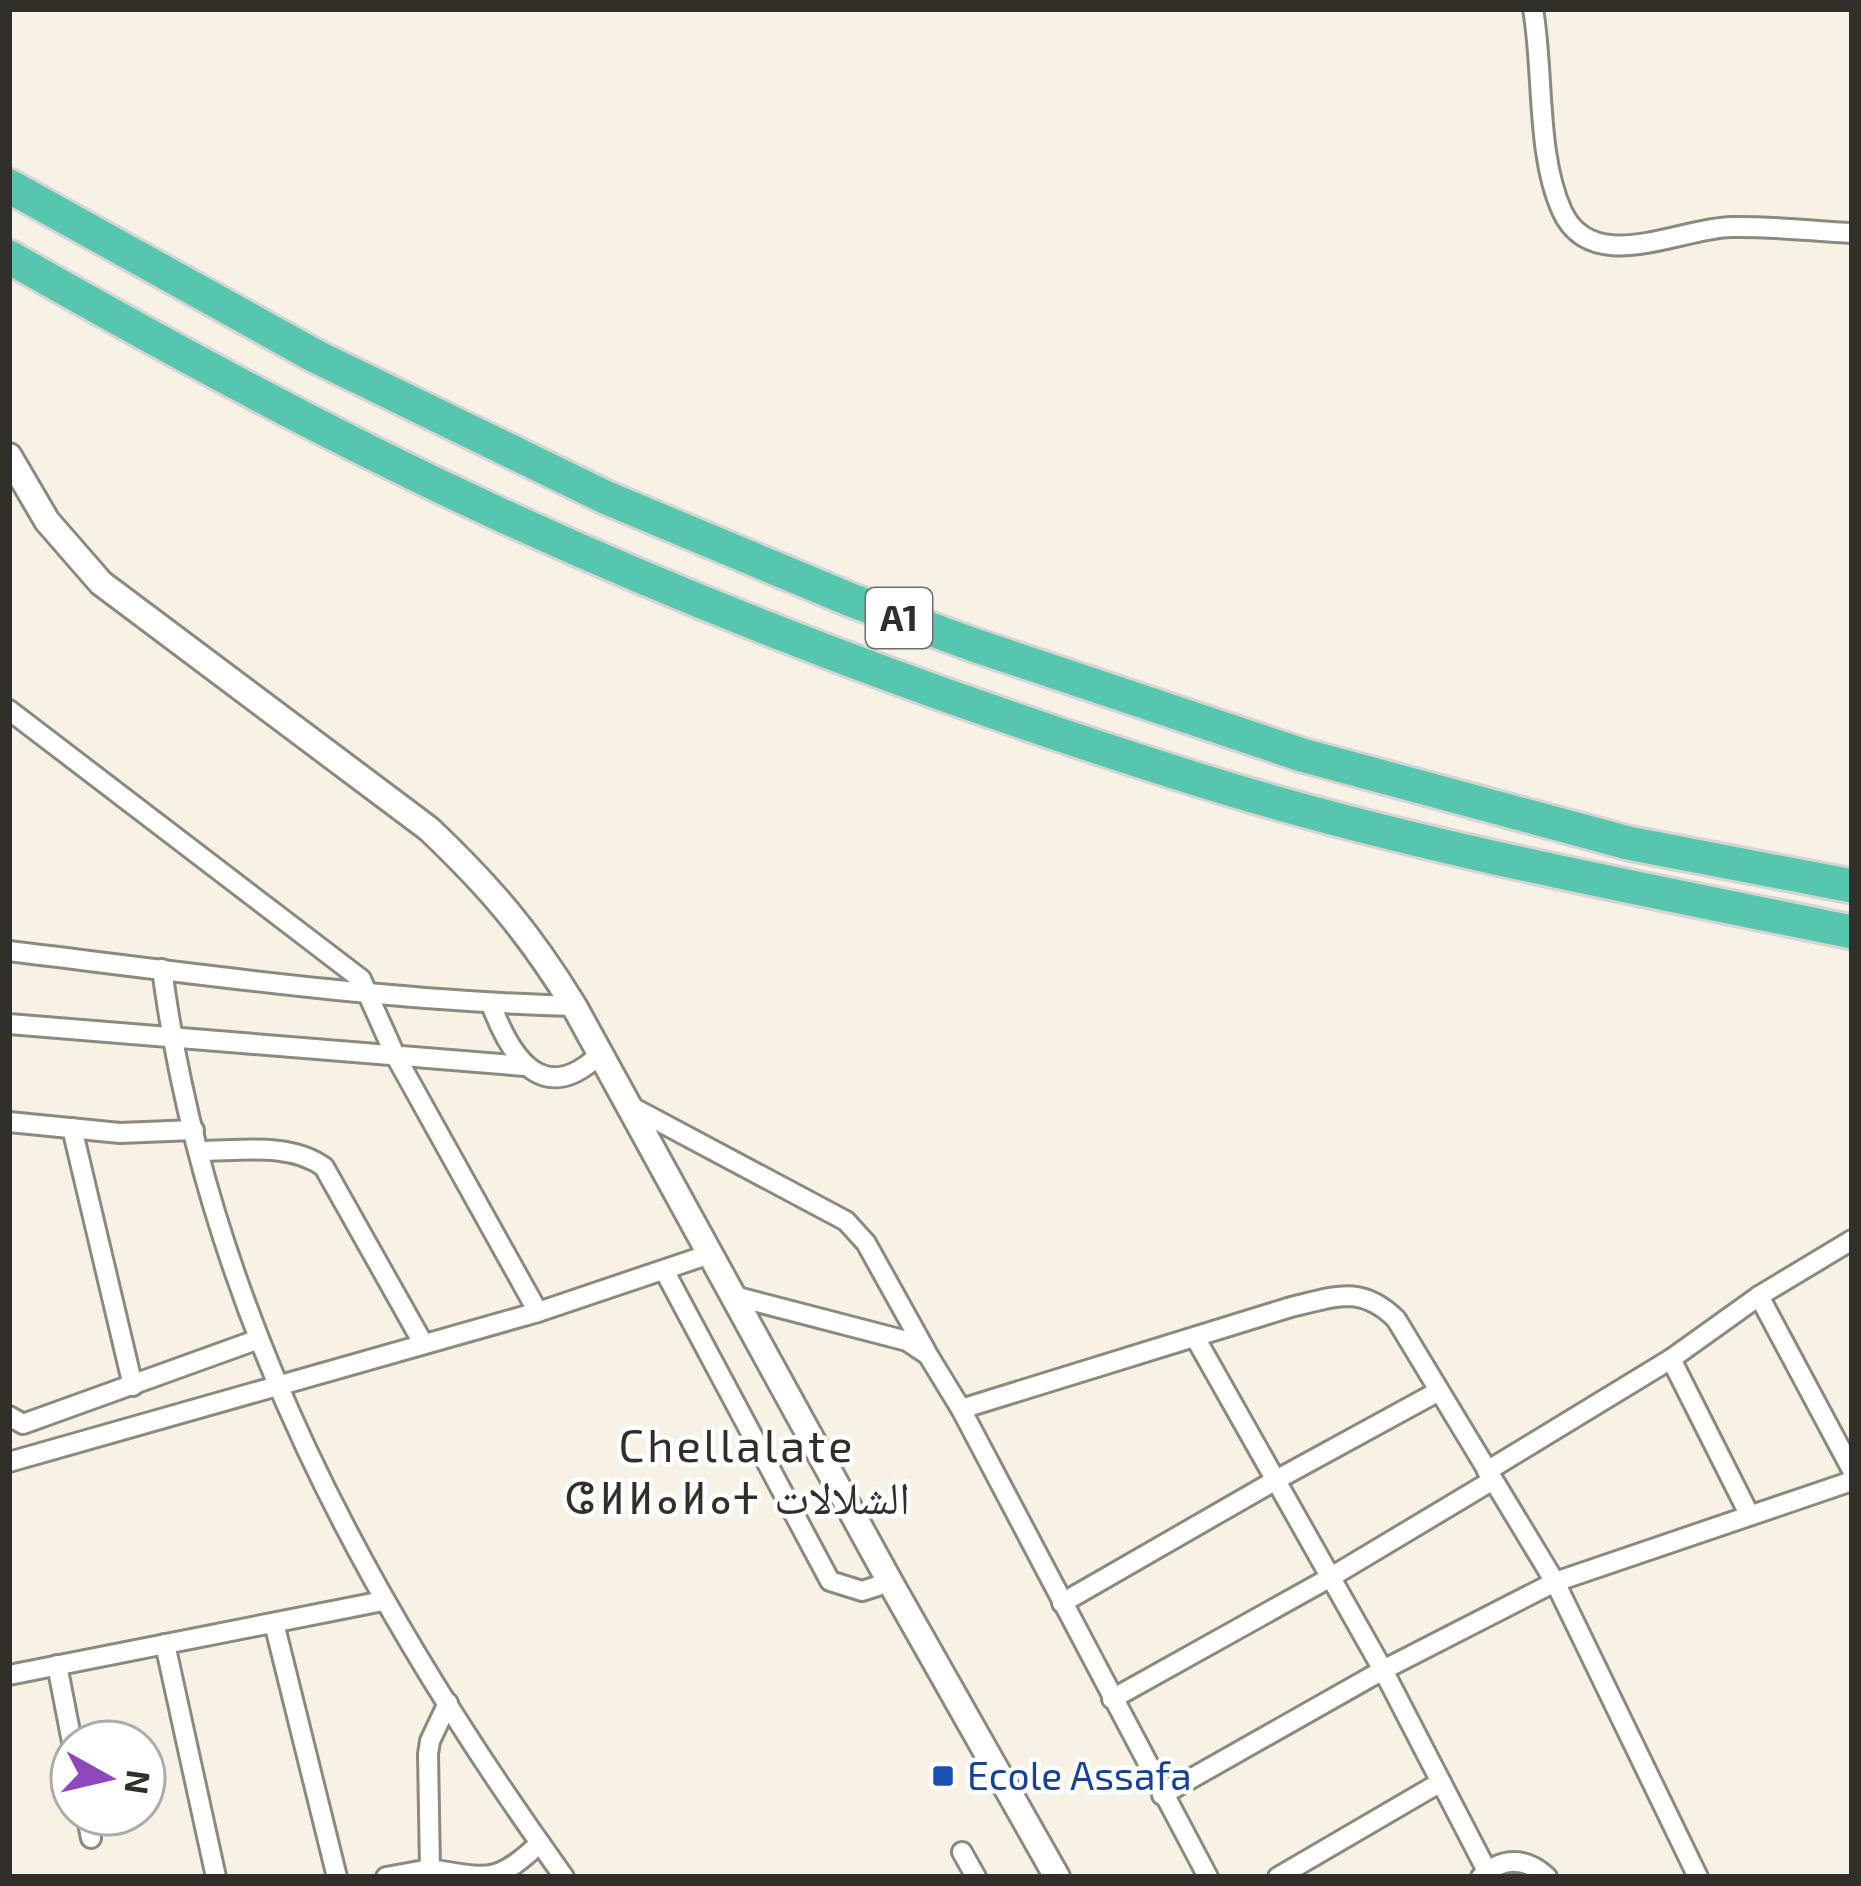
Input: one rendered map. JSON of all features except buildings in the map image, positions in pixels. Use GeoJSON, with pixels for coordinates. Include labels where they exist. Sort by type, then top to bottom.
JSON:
{"type":"FeatureCollection","features":[{"type":"Feature","properties":{"kind":"highway","name":"A1"},"geometry":{"type":"LineString","coordinates":[[9,186],[315,356],[607,498],[871,608],[1302,755],[1628,842],[1852,886]]}},
{"type":"Feature","properties":{"kind":"highway","name":"A1"},"geometry":{"type":"LineString","coordinates":[[9,257],[191,358],[435,483],[577,549],[962,700],[1199,780],[1386,831],[1636,890],[1852,932]]}},
{"type":"Feature","properties":{"kind":"street"},"geometry":{"type":"LineString","coordinates":[[1533,9],[1551,172],[1562,212],[1582,237],[1634,245],[1723,227],[1852,233]]}},
{"type":"Feature","properties":{"kind":"street"},"geometry":{"type":"LineString","coordinates":[[9,456],[47,521],[101,583],[429,830],[478,875],[530,935],[601,1053],[1057,1877]]}},
{"type":"Feature","properties":{"kind":"street"},"geometry":{"type":"LineString","coordinates":[[9,710],[361,979],[395,1055],[538,1312]]}},
{"type":"Feature","properties":{"kind":"street"},"geometry":{"type":"LineString","coordinates":[[9,951],[364,992],[574,1006]]}},
{"type":"Feature","properties":{"kind":"street"},"geometry":{"type":"LineString","coordinates":[[162,970],[171,1038],[199,1151],[274,1384],[327,1498],[383,1601],[564,1877]]}},
{"type":"Feature","properties":{"kind":"street"},"geometry":{"type":"LineString","coordinates":[[491,1004],[513,1054],[538,1074],[575,1073],[601,1053]]}},
{"type":"Feature","properties":{"kind":"street"},"geometry":{"type":"LineString","coordinates":[[9,1024],[525,1066]]}},
{"type":"Feature","properties":{"kind":"street"},"geometry":{"type":"LineString","coordinates":[[630,1106],[846,1222],[866,1243],[962,1408],[1208,1877]]}},
{"type":"Feature","properties":{"kind":"street"},"geometry":{"type":"LineString","coordinates":[[9,1122],[141,1134],[194,1130]]}},
{"type":"Feature","properties":{"kind":"street"},"geometry":{"type":"LineString","coordinates":[[72,1128],[133,1386]]}},
{"type":"Feature","properties":{"kind":"street"},"geometry":{"type":"LineString","coordinates":[[199,1151],[292,1153],[324,1167],[424,1343]]}},
{"type":"Feature","properties":{"kind":"street"},"geometry":{"type":"LineString","coordinates":[[1112,1699],[1331,1577],[1671,1359],[1760,1296],[1850,1245]]}},
{"type":"Feature","properties":{"kind":"street"},"geometry":{"type":"LineString","coordinates":[[9,1462],[538,1312],[710,1254]]}},
{"type":"Feature","properties":{"kind":"street"},"geometry":{"type":"LineString","coordinates":[[664,1270],[830,1581],[862,1591],[890,1582]]}},
{"type":"Feature","properties":{"kind":"street"},"geometry":{"type":"LineString","coordinates":[[962,1408],[1196,1340],[1291,1307],[1340,1295],[1377,1300],[1396,1319],[1555,1582],[1698,1877]]}},
{"type":"Feature","properties":{"kind":"street"},"geometry":{"type":"LineString","coordinates":[[734,1296],[890,1334],[928,1355]]}},
{"type":"Feature","properties":{"kind":"street"},"geometry":{"type":"LineString","coordinates":[[1760,1296],[1852,1470]]}},
{"type":"Feature","properties":{"kind":"street"},"geometry":{"type":"LineString","coordinates":[[9,1415],[23,1424],[259,1339]]}},
{"type":"Feature","properties":{"kind":"street"},"geometry":{"type":"LineString","coordinates":[[1196,1340],[1383,1670],[1484,1874],[1516,1861],[1531,1864],[1547,1877]]}},
{"type":"Feature","properties":{"kind":"street"},"geometry":{"type":"LineString","coordinates":[[1671,1359],[1749,1514]]}},
{"type":"Feature","properties":{"kind":"street"},"geometry":{"type":"LineString","coordinates":[[1062,1603],[1439,1391]]}},
{"type":"Feature","properties":{"kind":"street"},"geometry":{"type":"LineString","coordinates":[[1162,1795],[1383,1670],[1555,1582],[1852,1481]]}},
{"type":"Feature","properties":{"kind":"street"},"geometry":{"type":"LineString","coordinates":[[9,1675],[383,1601]]}},
{"type":"Feature","properties":{"kind":"street"},"geometry":{"type":"LineString","coordinates":[[274,1623],[338,1877]]}},
{"type":"Feature","properties":{"kind":"street"},"geometry":{"type":"LineString","coordinates":[[165,1644],[216,1877]]}},
{"type":"Feature","properties":{"kind":"street"},"geometry":{"type":"LineString","coordinates":[[57,1665],[67,1718]]}},
{"type":"Feature","properties":{"kind":"street"},"geometry":{"type":"LineString","coordinates":[[431,1873],[430,1741],[448,1703]]}},
{"type":"Feature","properties":{"kind":"street"},"geometry":{"type":"LineString","coordinates":[[1278,1877],[1441,1782]]}},
{"type":"Feature","properties":{"kind":"street"},"geometry":{"type":"LineString","coordinates":[[386,1877],[431,1873],[491,1877],[513,1868],[540,1843]]}},
{"type":"Feature","properties":{"kind":"street"},"geometry":{"type":"LineString","coordinates":[[962,1852],[976,1877]]}},
{"type":"Feature","properties":{"kind":"place","name":"Ecole Assafa"},"geometry":{"type":"Point","coordinates":[943,1776]}},
{"type":"Feature","properties":{"kind":"district","name":"Chellalate ⵛⵍⵍⴰⵍⴰⵜ الشلالات"},"geometry":{"type":"Point","coordinates":[737,1472]}}]}
